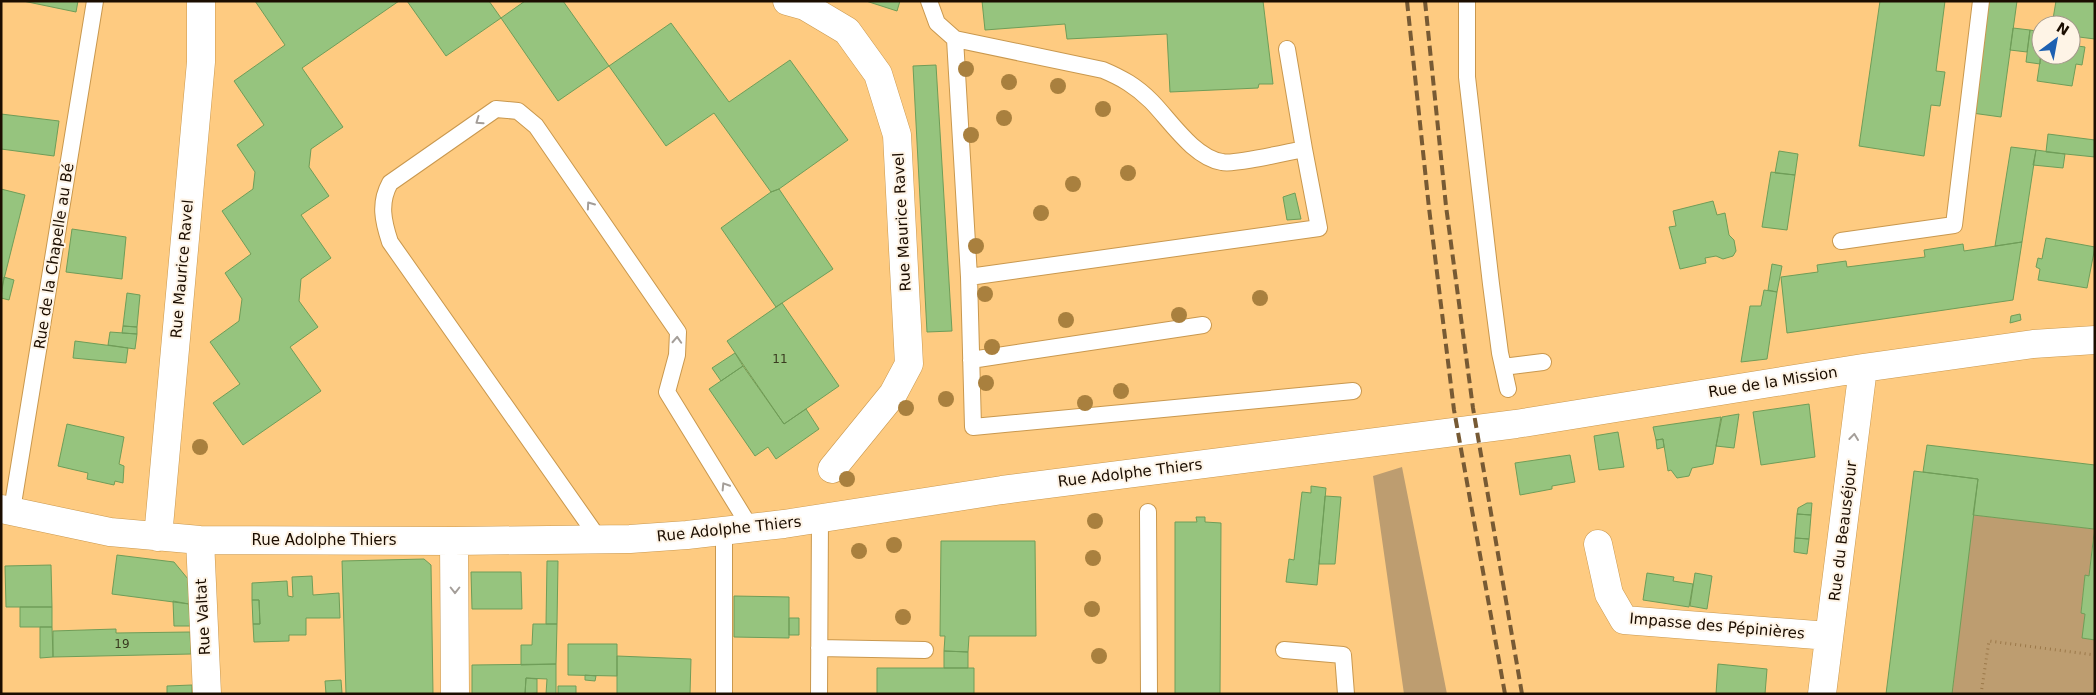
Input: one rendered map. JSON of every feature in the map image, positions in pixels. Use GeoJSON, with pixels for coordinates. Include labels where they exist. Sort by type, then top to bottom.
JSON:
{"type":"FeatureCollection","features":[{"type":"Feature","properties":{"kind":"street","name":"Rue Maurice Ravel"},"geometry":{"type":"LineString","coordinates":[[158,537],[201,62],[200,1]]}},
{"type":"Feature","properties":{"kind":"street","name":"Rue Maurice Ravel"},"geometry":{"type":"LineString","coordinates":[[787,1],[805,6],[847,30],[878,74],[897,135],[909,364],[893,394],[832,469]]}},
{"type":"Feature","properties":{"kind":"street","name":"Rue de la Mission"},"geometry":{"type":"LineString","coordinates":[[1453,432],[1863,368],[2094,337]]}},
{"type":"Feature","properties":{"kind":"street","name":"Rue du Beauséjour"},"geometry":{"type":"LineString","coordinates":[[1822,694],[1863,368]]}},
{"type":"Feature","properties":{"kind":"street","name":"Rue Adolphe Thiers"},"geometry":{"type":"LineString","coordinates":[[7,509],[110,532],[200,540],[454,541],[599,539],[687,535],[820,518],[1002,490],[1453,432]]}},
{"type":"Feature","properties":{"kind":"street","name":"Rue Valtat"},"geometry":{"type":"LineString","coordinates":[[200,540],[208,694]]}},
{"type":"Feature","properties":{"kind":"street"},"geometry":{"type":"LineString","coordinates":[[454,541],[455,694]]}},
{"type":"Feature","properties":{"kind":"street","name":"Impasse des Pépinières"},"geometry":{"type":"LineString","coordinates":[[1598,544],[1609,594],[1624,620],[1829,636]]}},
{"type":"Feature","properties":{"kind":"lane","name":"Rue de la Chapelle au Bé"},"geometry":{"type":"LineString","coordinates":[[7,509],[95,1]]}},
{"type":"Feature","properties":{"kind":"lane"},"geometry":{"type":"LineString","coordinates":[[929,1],[937,23],[955,39],[1103,70],[1126,80],[1151,101],[1181,135],[1211,159],[1224,163],[1304,149]]}},
{"type":"Feature","properties":{"kind":"lane"},"geometry":{"type":"LineString","coordinates":[[1467,1],[1467,78],[1490,274],[1503,367],[1508,389]]}},
{"type":"Feature","properties":{"kind":"lane"},"geometry":{"type":"LineString","coordinates":[[1841,242],[1954,225],[1981,1]]}},
{"type":"Feature","properties":{"kind":"lane"},"geometry":{"type":"LineString","coordinates":[[955,39],[969,277],[973,427],[1353,391]]}},
{"type":"Feature","properties":{"kind":"lane"},"geometry":{"type":"LineString","coordinates":[[969,277],[1318,228],[1287,49]]}},
{"type":"Feature","properties":{"kind":"lane"},"geometry":{"type":"LineString","coordinates":[[599,539],[390,242],[383,221],[383,195],[390,183],[496,109],[518,111],[536,126],[678,332],[676,355],[667,392],[737,529],[724,694]]}},
{"type":"Feature","properties":{"kind":"lane"},"geometry":{"type":"LineString","coordinates":[[971,360],[1202,325]]}},
{"type":"Feature","properties":{"kind":"lane"},"geometry":{"type":"LineString","coordinates":[[1503,367],[1543,362]]}},
{"type":"Feature","properties":{"kind":"lane"},"geometry":{"type":"LineString","coordinates":[[1148,512],[1148,694]]}},
{"type":"Feature","properties":{"kind":"lane"},"geometry":{"type":"LineString","coordinates":[[819,694],[820,518]]}},
{"type":"Feature","properties":{"kind":"lane"},"geometry":{"type":"LineString","coordinates":[[819,648],[925,650]]}},
{"type":"Feature","properties":{"kind":"lane"},"geometry":{"type":"LineString","coordinates":[[1284,650],[1343,655],[1346,694]]}},
{"type":"Feature","properties":{"kind":"path"},"geometry":{"type":"LineString","coordinates":[[1981,694],[1989,641],[2095,655]]}},
{"type":"Feature","properties":{"kind":"shaded area"},"geometry":{"type":"Polygon","coordinates":[[[1402,467],[1447,694],[1404,694],[1373,476],[1402,467]]]}},
{"type":"Feature","properties":{"kind":"shaded area"},"geometry":{"type":"Polygon","coordinates":[[[1973,515],[2094,529],[2089,576],[2085,576],[2081,612],[2085,614],[2083,638],[2095,640],[2095,694],[1952,694],[1973,515]]]}},
{"type":"Feature","properties":{"kind":"building"},"geometry":{"type":"Polygon","coordinates":[[[23,1],[78,1],[76,12],[23,1]]]}},
{"type":"Feature","properties":{"kind":"building"},"geometry":{"type":"Polygon","coordinates":[[[255,1],[399,1],[302,68],[343,127],[311,149],[309,167],[329,196],[301,215],[331,258],[301,279],[299,301],[318,327],[290,347],[321,391],[243,445],[213,403],[240,384],[210,342],[239,321],[242,299],[225,273],[251,254],[222,211],[253,189],[255,172],[237,145],[264,125],[234,81],[285,45],[255,1]]]}},
{"type":"Feature","properties":{"kind":"building"},"geometry":{"type":"Polygon","coordinates":[[[407,1],[489,1],[501,18],[446,56],[407,1]]]}},
{"type":"Feature","properties":{"kind":"building"},"geometry":{"type":"Polygon","coordinates":[[[525,1],[563,1],[609,66],[558,101],[501,18],[525,1]]]}},
{"type":"Feature","properties":{"kind":"building"},"geometry":{"type":"Polygon","coordinates":[[[866,1],[900,1],[897,11],[866,1]]]}},
{"type":"Feature","properties":{"kind":"building"},"geometry":{"type":"Polygon","coordinates":[[[982,1],[1263,1],[1273,84],[1259,84],[1258,88],[1170,92],[1167,34],[1067,39],[1065,24],[985,30],[982,1]]]}},
{"type":"Feature","properties":{"kind":"building"},"geometry":{"type":"Polygon","coordinates":[[[1880,1],[1945,1],[1936,71],[1945,72],[1940,106],[1931,105],[1924,156],[1859,146],[1880,1]]]}},
{"type":"Feature","properties":{"kind":"building"},"geometry":{"type":"Polygon","coordinates":[[[1987,1],[2017,1],[2001,117],[1972,113],[1987,1]]]}},
{"type":"Feature","properties":{"kind":"building"},"geometry":{"type":"Polygon","coordinates":[[[2056,1],[2095,1],[2095,39],[2081,37],[2081,15],[2054,15],[2056,1]]]}},
{"type":"Feature","properties":{"kind":"building"},"geometry":{"type":"Polygon","coordinates":[[[671,23],[729,102],[790,60],[848,140],[779,189],[771,192],[714,113],[666,146],[609,66],[671,23]]]}},
{"type":"Feature","properties":{"kind":"building"},"geometry":{"type":"Polygon","coordinates":[[[2013,28],[2030,30],[2027,52],[2010,50],[2013,28]]]}},
{"type":"Feature","properties":{"kind":"building"},"geometry":{"type":"Polygon","coordinates":[[[2030,30],[2031,63],[2026,62],[2030,30]]]}},
{"type":"Feature","properties":{"kind":"building"},"geometry":{"type":"Polygon","coordinates":[[[2081,46],[2085,47],[2081,65],[2081,46]]]}},
{"type":"Feature","properties":{"kind":"building"},"geometry":{"type":"Polygon","coordinates":[[[936,65],[952,331],[927,332],[913,66],[936,65]]]}},
{"type":"Feature","properties":{"kind":"building"},"geometry":{"type":"Polygon","coordinates":[[[2039,65],[2076,65],[2072,86],[2037,81],[2039,65]]]}},
{"type":"Feature","properties":{"kind":"building"},"geometry":{"type":"Polygon","coordinates":[[[1,114],[59,121],[54,156],[1,149],[1,114]]]}},
{"type":"Feature","properties":{"kind":"building"},"geometry":{"type":"Polygon","coordinates":[[[2048,134],[2095,140],[2095,157],[2046,152],[2048,134]]]}},
{"type":"Feature","properties":{"kind":"building"},"geometry":{"type":"Polygon","coordinates":[[[2011,147],[2036,150],[2022,242],[1995,246],[2011,147]]]}},
{"type":"Feature","properties":{"kind":"building"},"geometry":{"type":"Polygon","coordinates":[[[2036,150],[2065,154],[2063,168],[2033,165],[2036,150]]]}},
{"type":"Feature","properties":{"kind":"building"},"geometry":{"type":"Polygon","coordinates":[[[1779,151],[1798,154],[1795,175],[1775,173],[1779,151]]]}},
{"type":"Feature","properties":{"kind":"building"},"geometry":{"type":"Polygon","coordinates":[[[1771,172],[1795,175],[1787,230],[1762,227],[1771,172]]]}},
{"type":"Feature","properties":{"kind":"building"},"geometry":{"type":"Polygon","coordinates":[[[1,189],[25,195],[1,291],[1,189]]]}},
{"type":"Feature","properties":{"kind":"building"},"geometry":{"type":"Polygon","coordinates":[[[779,189],[833,269],[776,307],[721,228],[771,192],[779,189]]]}},
{"type":"Feature","properties":{"kind":"building"},"geometry":{"type":"Polygon","coordinates":[[[1295,193],[1301,219],[1287,220],[1283,197],[1295,193]]]}},
{"type":"Feature","properties":{"kind":"building"},"geometry":{"type":"Polygon","coordinates":[[[1713,201],[1717,215],[1725,213],[1729,235],[1734,240],[1736,251],[1733,256],[1723,259],[1716,256],[1705,258],[1706,263],[1680,269],[1669,227],[1676,226],[1673,211],[1713,201]]]}},
{"type":"Feature","properties":{"kind":"building"},"geometry":{"type":"Polygon","coordinates":[[[72,229],[126,237],[122,279],[66,272],[72,229]]]}},
{"type":"Feature","properties":{"kind":"building"},"geometry":{"type":"Polygon","coordinates":[[[2046,238],[2095,247],[2087,288],[2038,280],[2040,269],[2036,267],[2038,258],[2042,259],[2046,238]]]}},
{"type":"Feature","properties":{"kind":"building"},"geometry":{"type":"Polygon","coordinates":[[[2022,242],[2013,300],[1787,333],[1781,277],[1818,272],[1817,265],[1846,261],[1847,267],[1925,257],[1924,250],[1963,244],[1964,251],[2022,242]]]}},
{"type":"Feature","properties":{"kind":"building"},"geometry":{"type":"Polygon","coordinates":[[[1772,264],[1782,266],[1777,292],[1768,290],[1772,264]]]}},
{"type":"Feature","properties":{"kind":"building"},"geometry":{"type":"Polygon","coordinates":[[[4,277],[14,280],[9,300],[1,298],[4,277]]]}},
{"type":"Feature","properties":{"kind":"building"},"geometry":{"type":"Polygon","coordinates":[[[1764,290],[1777,292],[1767,359],[1741,362],[1750,306],[1761,306],[1764,290]]]}},
{"type":"Feature","properties":{"kind":"building"},"geometry":{"type":"Polygon","coordinates":[[[127,293],[140,295],[137,327],[123,326],[127,293]]]}},
{"type":"Feature","properties":{"kind":"building"},"geometry":{"type":"Polygon","coordinates":[[[782,303],[839,386],[784,424],[727,341],[782,303]]]}},
{"type":"Feature","properties":{"kind":"building"},"geometry":{"type":"Polygon","coordinates":[[[2020,314],[2021,320],[2010,323],[2011,316],[2020,314]]]}},
{"type":"Feature","properties":{"kind":"building"},"geometry":{"type":"Polygon","coordinates":[[[123,326],[137,327],[137,334],[122,333],[123,326]]]}},
{"type":"Feature","properties":{"kind":"building"},"geometry":{"type":"Polygon","coordinates":[[[110,332],[137,334],[135,349],[108,345],[110,332]]]}},
{"type":"Feature","properties":{"kind":"building"},"geometry":{"type":"Polygon","coordinates":[[[75,341],[128,348],[126,363],[73,358],[75,341]]]}},
{"type":"Feature","properties":{"kind":"building"},"geometry":{"type":"Polygon","coordinates":[[[735,353],[743,366],[721,381],[712,368],[735,353]]]}},
{"type":"Feature","properties":{"kind":"building"},"geometry":{"type":"Polygon","coordinates":[[[743,366],[784,424],[806,409],[819,429],[776,459],[768,447],[755,456],[709,389],[743,366]]]}},
{"type":"Feature","properties":{"kind":"building"},"geometry":{"type":"Polygon","coordinates":[[[1809,404],[1815,457],[1761,465],[1753,412],[1809,404]]]}},
{"type":"Feature","properties":{"kind":"building"},"geometry":{"type":"Polygon","coordinates":[[[1739,414],[1734,448],[1716,446],[1722,417],[1739,414]]]}},
{"type":"Feature","properties":{"kind":"building"},"geometry":{"type":"Polygon","coordinates":[[[1721,417],[1713,464],[1692,468],[1689,476],[1677,478],[1671,470],[1668,471],[1663,439],[1656,440],[1653,427],[1721,417]]]}},
{"type":"Feature","properties":{"kind":"building"},"geometry":{"type":"Polygon","coordinates":[[[67,424],[124,437],[119,464],[124,466],[123,483],[115,481],[114,485],[87,479],[88,473],[58,466],[67,424]]]}},
{"type":"Feature","properties":{"kind":"building"},"geometry":{"type":"Polygon","coordinates":[[[1618,432],[1624,467],[1599,470],[1594,436],[1618,432]]]}},
{"type":"Feature","properties":{"kind":"building"},"geometry":{"type":"Polygon","coordinates":[[[1663,439],[1664,447],[1657,449],[1656,440],[1663,439]]]}},
{"type":"Feature","properties":{"kind":"building"},"geometry":{"type":"Polygon","coordinates":[[[1927,445],[2095,465],[2094,529],[1973,515],[1978,479],[1923,472],[1927,445]]]}},
{"type":"Feature","properties":{"kind":"building"},"geometry":{"type":"Polygon","coordinates":[[[1570,455],[1575,482],[1552,486],[1552,489],[1520,495],[1515,463],[1570,455]]]}},
{"type":"Feature","properties":{"kind":"building"},"geometry":{"type":"Polygon","coordinates":[[[1914,471],[1978,479],[1952,694],[1886,694],[1914,471]]]}},
{"type":"Feature","properties":{"kind":"building"},"geometry":{"type":"Polygon","coordinates":[[[1311,486],[1326,488],[1317,585],[1286,582],[1289,559],[1294,560],[1302,492],[1311,493],[1311,486]]]}},
{"type":"Feature","properties":{"kind":"building"},"geometry":{"type":"Polygon","coordinates":[[[1325,496],[1341,497],[1335,564],[1319,564],[1325,496]]]}},
{"type":"Feature","properties":{"kind":"building"},"geometry":{"type":"Polygon","coordinates":[[[1807,503],[1812,503],[1811,515],[1797,514],[1798,508],[1807,503]]]}},
{"type":"Feature","properties":{"kind":"building"},"geometry":{"type":"Polygon","coordinates":[[[1797,514],[1811,515],[1809,539],[1795,538],[1797,514]]]}},
{"type":"Feature","properties":{"kind":"building"},"geometry":{"type":"Polygon","coordinates":[[[1196,517],[1205,517],[1205,522],[1221,523],[1220,694],[1175,694],[1175,522],[1197,522],[1196,517]]]}},
{"type":"Feature","properties":{"kind":"building"},"geometry":{"type":"Polygon","coordinates":[[[2095,525],[2095,640],[2082,638],[2085,614],[2081,613],[2085,575],[2089,576],[2095,525]]]}},
{"type":"Feature","properties":{"kind":"building"},"geometry":{"type":"Polygon","coordinates":[[[1795,538],[1809,539],[1807,554],[1794,552],[1795,538]]]}},
{"type":"Feature","properties":{"kind":"building"},"geometry":{"type":"Polygon","coordinates":[[[941,541],[1035,541],[1036,636],[969,636],[968,652],[944,651],[945,636],[940,636],[941,541]]]}},
{"type":"Feature","properties":{"kind":"building"},"geometry":{"type":"Polygon","coordinates":[[[117,555],[174,562],[188,579],[189,604],[112,594],[117,555]]]}},
{"type":"Feature","properties":{"kind":"building"},"geometry":{"type":"Polygon","coordinates":[[[424,559],[431,565],[433,694],[346,694],[342,561],[424,559]]]}},
{"type":"Feature","properties":{"kind":"building"},"geometry":{"type":"Polygon","coordinates":[[[547,561],[558,561],[557,624],[546,624],[547,561]]]}},
{"type":"Feature","properties":{"kind":"building"},"geometry":{"type":"Polygon","coordinates":[[[51,565],[52,607],[6,607],[5,566],[51,565]]]}},
{"type":"Feature","properties":{"kind":"building"},"geometry":{"type":"Polygon","coordinates":[[[471,572],[521,572],[522,609],[472,609],[471,572]]]}},
{"type":"Feature","properties":{"kind":"building"},"geometry":{"type":"Polygon","coordinates":[[[1647,573],[1674,577],[1673,581],[1693,584],[1689,607],[1643,600],[1647,573]]]}},
{"type":"Feature","properties":{"kind":"building"},"geometry":{"type":"Polygon","coordinates":[[[1695,573],[1712,576],[1707,609],[1690,606],[1695,573]]]}},
{"type":"Feature","properties":{"kind":"building"},"geometry":{"type":"Polygon","coordinates":[[[312,576],[313,595],[339,593],[340,618],[306,618],[306,635],[289,635],[289,641],[254,642],[253,624],[260,624],[259,600],[252,600],[252,583],[287,581],[288,596],[293,597],[292,577],[312,576]]]}},
{"type":"Feature","properties":{"kind":"building"},"geometry":{"type":"Polygon","coordinates":[[[734,596],[789,597],[789,638],[734,637],[734,596]]]}},
{"type":"Feature","properties":{"kind":"building"},"geometry":{"type":"Polygon","coordinates":[[[252,600],[259,600],[260,624],[253,624],[252,600]]]}},
{"type":"Feature","properties":{"kind":"building"},"geometry":{"type":"Polygon","coordinates":[[[173,601],[189,604],[190,626],[174,626],[173,601]]]}},
{"type":"Feature","properties":{"kind":"building"},"geometry":{"type":"Polygon","coordinates":[[[20,607],[52,607],[52,627],[20,627],[20,607]]]}},
{"type":"Feature","properties":{"kind":"building"},"geometry":{"type":"Polygon","coordinates":[[[789,618],[799,618],[799,635],[789,635],[789,618]]]}},
{"type":"Feature","properties":{"kind":"building"},"geometry":{"type":"Polygon","coordinates":[[[533,624],[557,624],[556,664],[521,665],[521,645],[532,645],[533,624]]]}},
{"type":"Feature","properties":{"kind":"building"},"geometry":{"type":"Polygon","coordinates":[[[40,627],[52,627],[53,657],[40,658],[40,627]]]}},
{"type":"Feature","properties":{"kind":"building"},"geometry":{"type":"Polygon","coordinates":[[[116,629],[116,633],[190,632],[191,654],[53,657],[53,631],[116,629]]]}},
{"type":"Feature","properties":{"kind":"building"},"geometry":{"type":"Polygon","coordinates":[[[568,644],[617,644],[617,676],[568,675],[568,644]]]}},
{"type":"Feature","properties":{"kind":"building"},"geometry":{"type":"Polygon","coordinates":[[[944,651],[968,652],[968,668],[944,668],[944,651]]]}},
{"type":"Feature","properties":{"kind":"building"},"geometry":{"type":"Polygon","coordinates":[[[617,656],[691,659],[690,694],[617,694],[617,656]]]}},
{"type":"Feature","properties":{"kind":"building"},"geometry":{"type":"Polygon","coordinates":[[[556,664],[556,694],[546,694],[547,679],[526,678],[525,694],[472,694],[472,665],[556,664]]]}},
{"type":"Feature","properties":{"kind":"building"},"geometry":{"type":"Polygon","coordinates":[[[1718,664],[1767,669],[1765,694],[1716,694],[1718,664]]]}},
{"type":"Feature","properties":{"kind":"building"},"geometry":{"type":"Polygon","coordinates":[[[877,668],[974,668],[974,694],[877,694],[877,668]]]}},
{"type":"Feature","properties":{"kind":"building"},"geometry":{"type":"Polygon","coordinates":[[[585,675],[596,676],[595,681],[585,680],[585,675]]]}},
{"type":"Feature","properties":{"kind":"building"},"geometry":{"type":"Polygon","coordinates":[[[526,678],[537,679],[537,693],[525,694],[526,678]]]}},
{"type":"Feature","properties":{"kind":"building"},"geometry":{"type":"Polygon","coordinates":[[[341,680],[342,693],[326,694],[325,681],[341,680]]]}},
{"type":"Feature","properties":{"kind":"building"},"geometry":{"type":"Polygon","coordinates":[[[192,685],[192,694],[167,694],[167,686],[192,685]]]}},
{"type":"Feature","properties":{"kind":"building"},"geometry":{"type":"Polygon","coordinates":[[[558,686],[576,686],[576,694],[558,694],[558,686]]]}},
{"type":"Feature","properties":{"kind":"railway"},"geometry":{"type":"LineString","coordinates":[[1407,1],[1429,208],[1454,410],[1505,694]]}},
{"type":"Feature","properties":{"kind":"railway"},"geometry":{"type":"LineString","coordinates":[[1425,1],[1446,206],[1473,408],[1522,694]]}}]}
